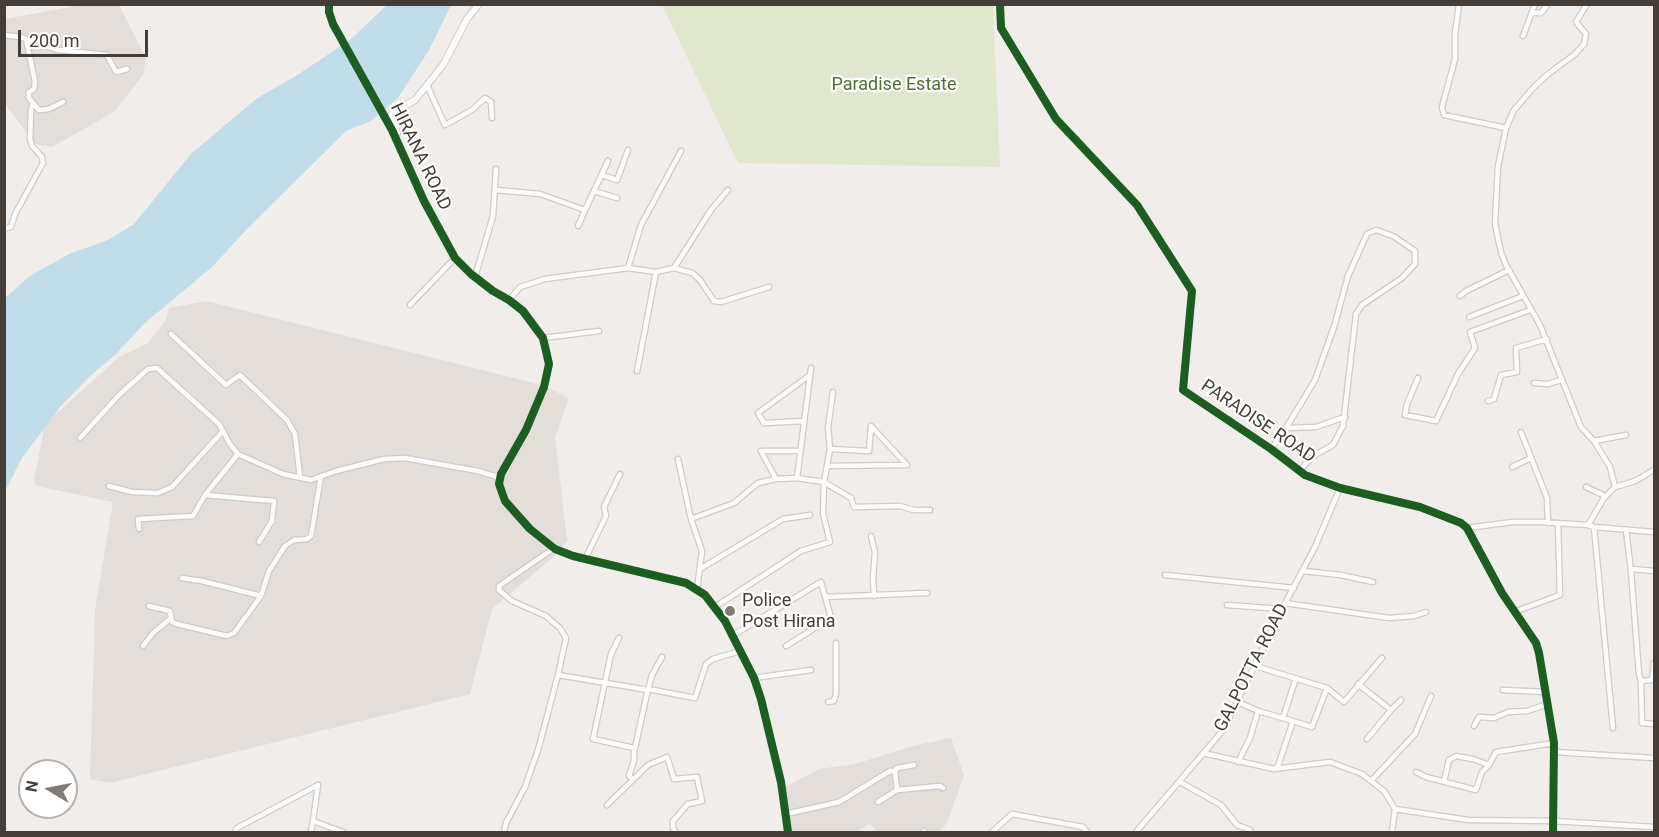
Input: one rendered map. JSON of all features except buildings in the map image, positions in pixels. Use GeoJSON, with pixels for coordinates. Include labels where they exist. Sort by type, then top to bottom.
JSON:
{"type":"FeatureCollection","features":[{"type":"Feature","properties":{"kind":"street","name":"HIRANA ROAD"},"geometry":{"type":"LineString","coordinates":[[329,4],[329,12],[339,36],[392,130],[424,201],[455,258],[475,277],[523,311],[543,338]]}},
{"type":"Feature","properties":{"kind":"street"},"geometry":{"type":"LineString","coordinates":[[396,140],[397,135],[391,116],[393,112],[415,100],[443,65],[466,19],[479,4]]}},
{"type":"Feature","properties":{"kind":"street","name":"PARADISE ROAD"},"geometry":{"type":"LineString","coordinates":[[1000,4],[1001,28],[1056,119],[1137,205],[1191,291],[1183,390],[1271,449],[1299,471],[1340,488],[1420,507],[1461,523],[1467,528]]}},
{"type":"Feature","properties":{"kind":"street"},"geometry":{"type":"LineString","coordinates":[[1460,4],[1455,34],[1455,59],[1442,106],[1444,115],[1506,128]]}},
{"type":"Feature","properties":{"kind":"street"},"geometry":{"type":"LineString","coordinates":[[1523,36],[1535,4]]}},
{"type":"Feature","properties":{"kind":"street"},"geometry":{"type":"LineString","coordinates":[[1532,13],[1541,13],[1548,4]]}},
{"type":"Feature","properties":{"kind":"street"},"geometry":{"type":"LineString","coordinates":[[1587,4],[1576,22],[1586,34],[1584,44],[1534,87],[1514,110],[1506,128],[1498,166],[1496,224],[1501,252],[1509,270],[1547,339],[1581,427],[1594,441],[1610,467],[1615,487]]}},
{"type":"Feature","properties":{"kind":"street"},"geometry":{"type":"LineString","coordinates":[[4,35],[26,39],[58,50],[107,56],[116,72],[128,69]]}},
{"type":"Feature","properties":{"kind":"street"},"geometry":{"type":"LineString","coordinates":[[26,39],[35,81],[34,89],[29,92],[29,98],[39,110],[49,109],[63,102]]}},
{"type":"Feature","properties":{"kind":"street"},"geometry":{"type":"LineString","coordinates":[[427,85],[445,125],[472,110],[485,98],[491,102],[492,118]]}},
{"type":"Feature","properties":{"kind":"street"},"geometry":{"type":"LineString","coordinates":[[4,228],[11,227],[15,214],[43,163],[42,157],[32,147],[30,139],[33,102]]}},
{"type":"Feature","properties":{"kind":"street"},"geometry":{"type":"LineString","coordinates":[[602,175],[617,180],[628,150]]}},
{"type":"Feature","properties":{"kind":"street"},"geometry":{"type":"LineString","coordinates":[[628,268],[641,225],[681,151]]}},
{"type":"Feature","properties":{"kind":"street"},"geometry":{"type":"LineString","coordinates":[[578,226],[608,161]]}},
{"type":"Feature","properties":{"kind":"street"},"geometry":{"type":"LineString","coordinates":[[475,277],[493,216],[496,169]]}},
{"type":"Feature","properties":{"kind":"street"},"geometry":{"type":"LineString","coordinates":[[496,190],[540,194],[585,210]]}},
{"type":"Feature","properties":{"kind":"street"},"geometry":{"type":"LineString","coordinates":[[674,268],[711,210],[728,190]]}},
{"type":"Feature","properties":{"kind":"street"},"geometry":{"type":"LineString","coordinates":[[594,191],[616,198]]}},
{"type":"Feature","properties":{"kind":"street"},"geometry":{"type":"LineString","coordinates":[[1271,449],[1315,380],[1334,327],[1348,276],[1367,234],[1376,230],[1393,236],[1415,251],[1415,264],[1402,278],[1362,305],[1356,314],[1343,426],[1334,445],[1313,456],[1299,471]]}},
{"type":"Feature","properties":{"kind":"street"},"geometry":{"type":"LineString","coordinates":[[410,305],[455,258]]}},
{"type":"Feature","properties":{"kind":"street"},"geometry":{"type":"LineString","coordinates":[[509,300],[520,287],[545,279],[628,268],[656,272],[674,268],[692,273],[700,280],[714,301],[721,302],[769,287]]}},
{"type":"Feature","properties":{"kind":"street"},"geometry":{"type":"LineString","coordinates":[[1460,296],[1509,270]]}},
{"type":"Feature","properties":{"kind":"street"},"geometry":{"type":"LineString","coordinates":[[637,370],[656,272]]}},
{"type":"Feature","properties":{"kind":"street"},"geometry":{"type":"LineString","coordinates":[[1469,317],[1523,296]]}},
{"type":"Feature","properties":{"kind":"street"},"geometry":{"type":"LineString","coordinates":[[1418,378],[1405,415],[1436,421],[1458,374],[1475,348],[1470,332],[1530,310]]}},
{"type":"Feature","properties":{"kind":"street"},"geometry":{"type":"LineString","coordinates":[[599,330],[543,338],[549,364],[544,387],[526,430],[501,478],[499,484],[505,501],[530,529],[554,548],[585,559],[686,583],[705,595],[715,607],[754,678],[781,782],[788,832]]}},
{"type":"Feature","properties":{"kind":"street"},"geometry":{"type":"LineString","coordinates":[[171,334],[226,385],[240,375],[287,420],[295,434],[300,477]]}},
{"type":"Feature","properties":{"kind":"street"},"geometry":{"type":"LineString","coordinates":[[1488,401],[1494,399],[1501,375],[1517,372],[1516,348],[1547,339]]}},
{"type":"Feature","properties":{"kind":"street"},"geometry":{"type":"LineString","coordinates":[[80,438],[119,395],[148,369],[157,368],[219,424],[238,454],[248,456],[283,474],[311,480],[384,459],[405,458],[478,471],[501,478]]}},
{"type":"Feature","properties":{"kind":"street"},"geometry":{"type":"LineString","coordinates":[[797,478],[811,368]]}},
{"type":"Feature","properties":{"kind":"street"},"geometry":{"type":"LineString","coordinates":[[804,421],[764,423],[758,413],[810,375]]}},
{"type":"Feature","properties":{"kind":"street"},"geometry":{"type":"LineString","coordinates":[[1534,383],[1548,384],[1561,380]]}},
{"type":"Feature","properties":{"kind":"street"},"geometry":{"type":"LineString","coordinates":[[715,607],[801,551],[830,542],[823,513],[824,482],[830,449],[828,427],[832,392]]}},
{"type":"Feature","properties":{"kind":"street"},"geometry":{"type":"LineString","coordinates":[[1286,428],[1316,428],[1345,417]]}},
{"type":"Feature","properties":{"kind":"street"},"geometry":{"type":"LineString","coordinates":[[827,466],[907,465],[871,426],[869,451],[830,449]]}},
{"type":"Feature","properties":{"kind":"street"},"geometry":{"type":"LineString","coordinates":[[109,486],[132,492],[158,493],[172,487],[223,432]]}},
{"type":"Feature","properties":{"kind":"street"},"geometry":{"type":"LineString","coordinates":[[1521,432],[1547,498],[1548,523]]}},
{"type":"Feature","properties":{"kind":"street"},"geometry":{"type":"LineString","coordinates":[[1594,441],[1626,435]]}},
{"type":"Feature","properties":{"kind":"street"},"geometry":{"type":"LineString","coordinates":[[776,479],[761,451],[800,451]]}},
{"type":"Feature","properties":{"kind":"street"},"geometry":{"type":"LineString","coordinates":[[139,529],[138,519],[193,516],[205,495],[238,454]]}},
{"type":"Feature","properties":{"kind":"street"},"geometry":{"type":"LineString","coordinates":[[1512,467],[1531,458]]}},
{"type":"Feature","properties":{"kind":"street"},"geometry":{"type":"LineString","coordinates":[[678,459],[691,519],[702,551],[697,590]]}},
{"type":"Feature","properties":{"kind":"street"},"geometry":{"type":"LineString","coordinates":[[1588,525],[1604,498],[1615,487],[1635,481],[1654,470]]}},
{"type":"Feature","properties":{"kind":"street"},"geometry":{"type":"LineString","coordinates":[[585,559],[606,516],[604,507],[620,474]]}},
{"type":"Feature","properties":{"kind":"street"},"geometry":{"type":"LineString","coordinates":[[149,606],[170,611],[172,622],[177,624],[227,636],[234,633],[261,596],[269,571],[285,546],[294,540],[311,537],[321,476]]}},
{"type":"Feature","properties":{"kind":"street"},"geometry":{"type":"LineString","coordinates":[[691,519],[734,503],[758,483],[797,478],[824,482],[850,498],[854,507],[900,506],[914,510],[930,510]]}},
{"type":"Feature","properties":{"kind":"street"},"geometry":{"type":"LineString","coordinates":[[1586,487],[1603,495],[1604,498]]}},
{"type":"Feature","properties":{"kind":"street","name":"GALPOTTA ROAD"},"geometry":{"type":"LineString","coordinates":[[1138,832],[1224,729],[1283,606],[1303,571],[1340,488]]}},
{"type":"Feature","properties":{"kind":"street"},"geometry":{"type":"LineString","coordinates":[[205,495],[274,501],[272,520],[259,542]]}},
{"type":"Feature","properties":{"kind":"street"},"geometry":{"type":"LineString","coordinates":[[700,569],[783,519],[810,515]]}},
{"type":"Feature","properties":{"kind":"street"},"geometry":{"type":"LineString","coordinates":[[1553,832],[1554,743],[1536,643],[1514,612],[1467,528],[1512,522],[1588,525],[1654,532]]}},
{"type":"Feature","properties":{"kind":"street"},"geometry":{"type":"LineString","coordinates":[[1514,612],[1560,594],[1558,524]]}},
{"type":"Feature","properties":{"kind":"street"},"geometry":{"type":"LineString","coordinates":[[1594,527],[1612,728]]}},
{"type":"Feature","properties":{"kind":"street"},"geometry":{"type":"LineString","coordinates":[[1626,530],[1641,681],[1642,723],[1654,724]]}},
{"type":"Feature","properties":{"kind":"street"},"geometry":{"type":"LineString","coordinates":[[871,536],[875,552],[874,596]]}},
{"type":"Feature","properties":{"kind":"street"},"geometry":{"type":"LineString","coordinates":[[504,832],[506,823],[525,787],[538,750],[566,638],[560,628],[546,616],[512,601],[499,590],[499,586],[554,548]]}},
{"type":"Feature","properties":{"kind":"street"},"geometry":{"type":"LineString","coordinates":[[1631,569],[1654,571]]}},
{"type":"Feature","properties":{"kind":"street"},"geometry":{"type":"LineString","coordinates":[[1303,571],[1341,575],[1373,582]]}},
{"type":"Feature","properties":{"kind":"street"},"geometry":{"type":"LineString","coordinates":[[1165,575],[1294,588]]}},
{"type":"Feature","properties":{"kind":"street"},"geometry":{"type":"LineString","coordinates":[[182,578],[261,596]]}},
{"type":"Feature","properties":{"kind":"street"},"geometry":{"type":"LineString","coordinates":[[732,636],[821,582],[831,618],[786,646]]}},
{"type":"Feature","properties":{"kind":"street"},"geometry":{"type":"LineString","coordinates":[[825,597],[927,593]]}},
{"type":"Feature","properties":{"kind":"street"},"geometry":{"type":"LineString","coordinates":[[1227,605],[1283,606],[1389,618],[1414,616],[1426,612]]}},
{"type":"Feature","properties":{"kind":"street"},"geometry":{"type":"LineString","coordinates":[[143,646],[153,633],[171,618]]}},
{"type":"Feature","properties":{"kind":"street"},"geometry":{"type":"LineString","coordinates":[[619,638],[611,654],[593,739],[634,747],[634,760],[629,777],[633,779]]}},
{"type":"Feature","properties":{"kind":"street"},"geometry":{"type":"LineString","coordinates":[[828,702],[834,700],[836,694],[836,643]]}},
{"type":"Feature","properties":{"kind":"street"},"geometry":{"type":"LineString","coordinates":[[558,675],[605,681],[695,698],[706,664],[713,659],[740,651]]}},
{"type":"Feature","properties":{"kind":"street"},"geometry":{"type":"LineString","coordinates":[[634,752],[652,675],[662,657]]}},
{"type":"Feature","properties":{"kind":"street"},"geometry":{"type":"LineString","coordinates":[[1255,666],[1327,688],[1344,702],[1382,658]]}},
{"type":"Feature","properties":{"kind":"street"},"geometry":{"type":"LineString","coordinates":[[1641,681],[1652,680],[1654,663]]}},
{"type":"Feature","properties":{"kind":"street"},"geometry":{"type":"LineString","coordinates":[[754,678],[811,670]]}},
{"type":"Feature","properties":{"kind":"street"},"geometry":{"type":"LineString","coordinates":[[1283,718],[1296,678]]}},
{"type":"Feature","properties":{"kind":"street"},"geometry":{"type":"LineString","coordinates":[[1358,684],[1391,710]]}},
{"type":"Feature","properties":{"kind":"street"},"geometry":{"type":"LineString","coordinates":[[1238,702],[1258,711],[1312,727],[1327,688]]}},
{"type":"Feature","properties":{"kind":"street"},"geometry":{"type":"LineString","coordinates":[[1503,690],[1546,692]]}},
{"type":"Feature","properties":{"kind":"street"},"geometry":{"type":"LineString","coordinates":[[1371,781],[1415,734],[1431,696]]}},
{"type":"Feature","properties":{"kind":"street"},"geometry":{"type":"LineString","coordinates":[[1367,739],[1401,700]]}},
{"type":"Feature","properties":{"kind":"street"},"geometry":{"type":"LineString","coordinates":[[1474,726],[1479,717],[1494,718],[1508,712],[1527,711],[1548,704]]}},
{"type":"Feature","properties":{"kind":"street"},"geometry":{"type":"LineString","coordinates":[[1238,762],[1250,738],[1258,711]]}},
{"type":"Feature","properties":{"kind":"street"},"geometry":{"type":"LineString","coordinates":[[1274,769],[1278,766],[1293,721]]}},
{"type":"Feature","properties":{"kind":"street"},"geometry":{"type":"LineString","coordinates":[[1416,772],[1476,790],[1482,772],[1496,752],[1554,743]]}},
{"type":"Feature","properties":{"kind":"street"},"geometry":{"type":"LineString","coordinates":[[1554,752],[1654,758]]}},
{"type":"Feature","properties":{"kind":"street"},"geometry":{"type":"LineString","coordinates":[[1203,753],[1274,769],[1330,762],[1362,774],[1384,790],[1395,809],[1392,832]]}},
{"type":"Feature","properties":{"kind":"street"},"geometry":{"type":"LineString","coordinates":[[1444,782],[1449,760],[1456,756],[1489,765]]}},
{"type":"Feature","properties":{"kind":"street"},"geometry":{"type":"LineString","coordinates":[[607,805],[648,765],[667,757],[674,779],[697,777],[702,801],[688,804],[673,821],[674,830],[667,832]]}},
{"type":"Feature","properties":{"kind":"street"},"geometry":{"type":"LineString","coordinates":[[786,814],[839,802],[890,771],[914,765]]}},
{"type":"Feature","properties":{"kind":"street"},"geometry":{"type":"LineString","coordinates":[[895,771],[897,790]]}},
{"type":"Feature","properties":{"kind":"street"},"geometry":{"type":"LineString","coordinates":[[1180,782],[1221,805],[1237,825],[1250,830],[1249,832]]}},
{"type":"Feature","properties":{"kind":"street"},"geometry":{"type":"LineString","coordinates":[[235,832],[237,828],[318,785],[311,832]]}},
{"type":"Feature","properties":{"kind":"street"},"geometry":{"type":"LineString","coordinates":[[878,802],[897,790],[940,786],[943,788]]}},
{"type":"Feature","properties":{"kind":"street"},"geometry":{"type":"LineString","coordinates":[[1395,809],[1468,820],[1553,821],[1654,827]]}},
{"type":"Feature","properties":{"kind":"street"},"geometry":{"type":"LineString","coordinates":[[992,832],[1012,814],[1083,827],[1087,832]]}},
{"type":"Feature","properties":{"kind":"street"},"geometry":{"type":"LineString","coordinates":[[313,821],[344,832]]}},
{"type":"Feature","properties":{"kind":"shaded area"},"geometry":{"type":"Polygon","coordinates":[[[81,5],[119,5],[146,58],[143,75],[114,112],[52,147],[35,144],[5,104],[5,19],[81,5]]]}},
{"type":"Feature","properties":{"kind":"shaded area"},"geometry":{"type":"Polygon","coordinates":[[[206,301],[545,386],[569,398],[555,437],[567,541],[552,558],[492,609],[470,694],[110,783],[90,779],[95,610],[113,502],[37,486],[34,480],[45,424],[119,357],[148,343],[166,320],[169,308],[206,301]]]}},
{"type":"Feature","properties":{"kind":"shaded area"},"geometry":{"type":"Polygon","coordinates":[[[951,738],[964,775],[948,821],[940,832],[877,832],[870,824],[856,832],[791,832],[781,789],[819,769],[855,764],[913,746],[951,738]]]}},
{"type":"Feature","properties":{"kind":"green space","name":"Paradise Estate"},"geometry":{"type":"Polygon","coordinates":[[[662,5],[993,5],[1000,167],[738,163],[662,5]]]}},
{"type":"Feature","properties":{"kind":"water"},"geometry":{"type":"Polygon","coordinates":[[[387,5],[451,5],[429,50],[398,98],[371,121],[346,131],[212,267],[145,323],[115,355],[90,376],[61,406],[22,458],[5,491],[5,298],[30,276],[69,254],[108,240],[134,224],[191,154],[256,99],[299,74],[351,39],[387,5]]]}},
{"type":"Feature","properties":{"kind":"cycle path"},"geometry":{"type":"LineString","coordinates":[[329,4],[333,24],[392,130],[424,201],[455,258],[471,274],[523,311],[543,338],[549,364],[544,387],[526,430],[501,474],[499,484],[505,501],[530,529],[555,549],[573,556],[686,583],[705,595],[725,621],[754,678],[781,782],[788,832]]}},
{"type":"Feature","properties":{"kind":"cycle path"},"geometry":{"type":"LineString","coordinates":[[1000,4],[1001,28],[1056,119],[1137,205],[1192,291],[1183,390],[1271,449],[1305,475],[1340,488],[1420,507],[1461,523],[1467,528],[1502,593],[1536,643],[1539,653],[1554,743],[1553,832]]}},
{"type":"Feature","properties":{"kind":"place","name":"Police Post Hirana"},"geometry":{"type":"Point","coordinates":[730,611]}}]}
